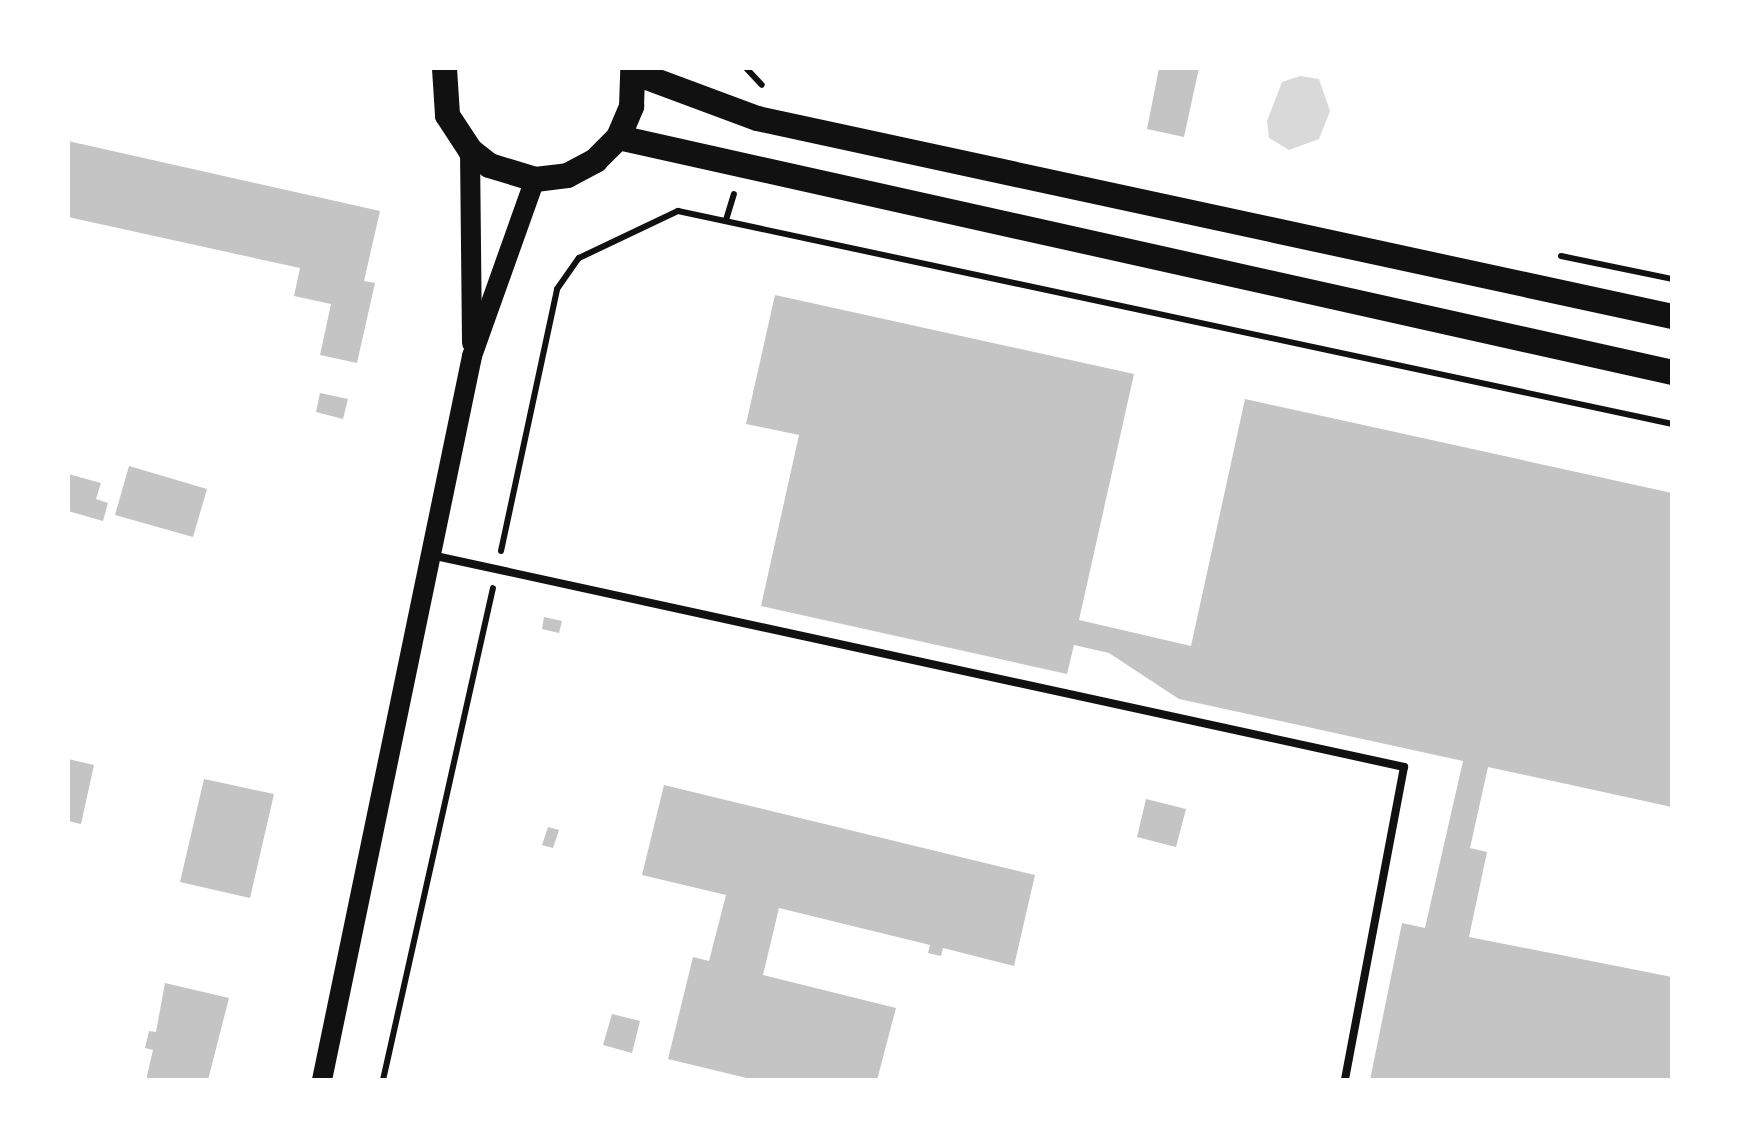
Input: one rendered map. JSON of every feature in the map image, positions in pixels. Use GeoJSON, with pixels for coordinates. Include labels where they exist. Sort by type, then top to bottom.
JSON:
{"type":"FeatureCollection","features":[{"type":"Feature","properties":{"kind":"main road"},"geometry":{"type":"LineString","coordinates":[[444,68],[447,114],[470,150],[489,166],[535,179],[567,175],[596,160],[618,137],[631,106],[633,70],[758,118],[1672,316]]}},
{"type":"Feature","properties":{"kind":"main road"},"geometry":{"type":"LineString","coordinates":[[618,137],[1672,372]]}},
{"type":"Feature","properties":{"kind":"main road"},"geometry":{"type":"LineString","coordinates":[[470,150],[472,356]]}},
{"type":"Feature","properties":{"kind":"main road"},"geometry":{"type":"LineString","coordinates":[[322,1080],[472,356],[535,179]]}},
{"type":"Feature","properties":{"kind":"lane"},"geometry":{"type":"LineString","coordinates":[[431,556],[1404,766],[1345,1080]]}},
{"type":"Feature","properties":{"kind":"path"},"geometry":{"type":"LineString","coordinates":[[726,221],[734,194]]}},
{"type":"Feature","properties":{"kind":"path"},"geometry":{"type":"LineString","coordinates":[[503,542],[566,272],[579,258],[669,213],[726,221],[1672,424]]}},
{"type":"Feature","properties":{"kind":"path"},"geometry":{"type":"LineString","coordinates":[[383,1080],[492,593]]}},
{"type":"Feature","properties":{"kind":"shaded area"},"geometry":{"type":"Polygon","coordinates":[[[1300,76],[1319,79],[1330,111],[1319,139],[1289,150],[1269,138],[1267,121],[1282,82],[1300,76]]]}},
{"type":"Feature","properties":{"kind":"building"},"geometry":{"type":"Polygon","coordinates":[[[1159,68],[1199,68],[1184,137],[1147,129],[1159,68]]]}},
{"type":"Feature","properties":{"kind":"building"},"geometry":{"type":"Polygon","coordinates":[[[68,141],[380,211],[364,281],[375,283],[357,363],[320,355],[331,304],[294,296],[300,268],[68,217],[68,141]]]}},
{"type":"Feature","properties":{"kind":"building"},"geometry":{"type":"Polygon","coordinates":[[[775,295],[1134,374],[1079,620],[1191,646],[1245,399],[1672,493],[1672,807],[1488,767],[1470,848],[1487,852],[1469,937],[1672,977],[1672,1080],[1370,1080],[1402,923],[1425,928],[1463,761],[1179,699],[1109,653],[1074,645],[1067,674],[761,606],[799,435],[746,424],[775,295]]]}},
{"type":"Feature","properties":{"kind":"building"},"geometry":{"type":"Polygon","coordinates":[[[320,393],[348,399],[343,419],[316,412],[320,393]]]}},
{"type":"Feature","properties":{"kind":"building"},"geometry":{"type":"Polygon","coordinates":[[[129,466],[207,489],[193,537],[115,515],[129,466]]]}},
{"type":"Feature","properties":{"kind":"building"},"geometry":{"type":"Polygon","coordinates":[[[68,474],[101,483],[96,499],[108,503],[103,521],[68,511],[68,474]]]}},
{"type":"Feature","properties":{"kind":"building"},"geometry":{"type":"Polygon","coordinates":[[[544,617],[562,621],[559,633],[542,629],[544,617]]]}},
{"type":"Feature","properties":{"kind":"building"},"geometry":{"type":"Polygon","coordinates":[[[68,759],[94,765],[81,824],[68,821],[68,759]]]}},
{"type":"Feature","properties":{"kind":"building"},"geometry":{"type":"Polygon","coordinates":[[[204,779],[274,794],[250,898],[180,882],[204,779]]]}},
{"type":"Feature","properties":{"kind":"building"},"geometry":{"type":"Polygon","coordinates":[[[664,785],[1035,875],[1014,966],[943,948],[941,956],[928,953],[930,945],[779,908],[763,975],[896,1008],[877,1080],[755,1080],[668,1059],[693,957],[709,961],[726,895],[642,875],[664,785]]]}},
{"type":"Feature","properties":{"kind":"building"},"geometry":{"type":"Polygon","coordinates":[[[1146,799],[1186,809],[1176,847],[1137,837],[1146,799]]]}},
{"type":"Feature","properties":{"kind":"building"},"geometry":{"type":"Polygon","coordinates":[[[548,827],[559,830],[553,848],[542,845],[548,827]]]}},
{"type":"Feature","properties":{"kind":"building"},"geometry":{"type":"Polygon","coordinates":[[[165,983],[229,998],[208,1080],[146,1080],[153,1050],[145,1048],[149,1031],[156,1032],[165,983]]]}},
{"type":"Feature","properties":{"kind":"building"},"geometry":{"type":"Polygon","coordinates":[[[612,1014],[640,1021],[632,1053],[603,1045],[612,1014]]]}}]}
